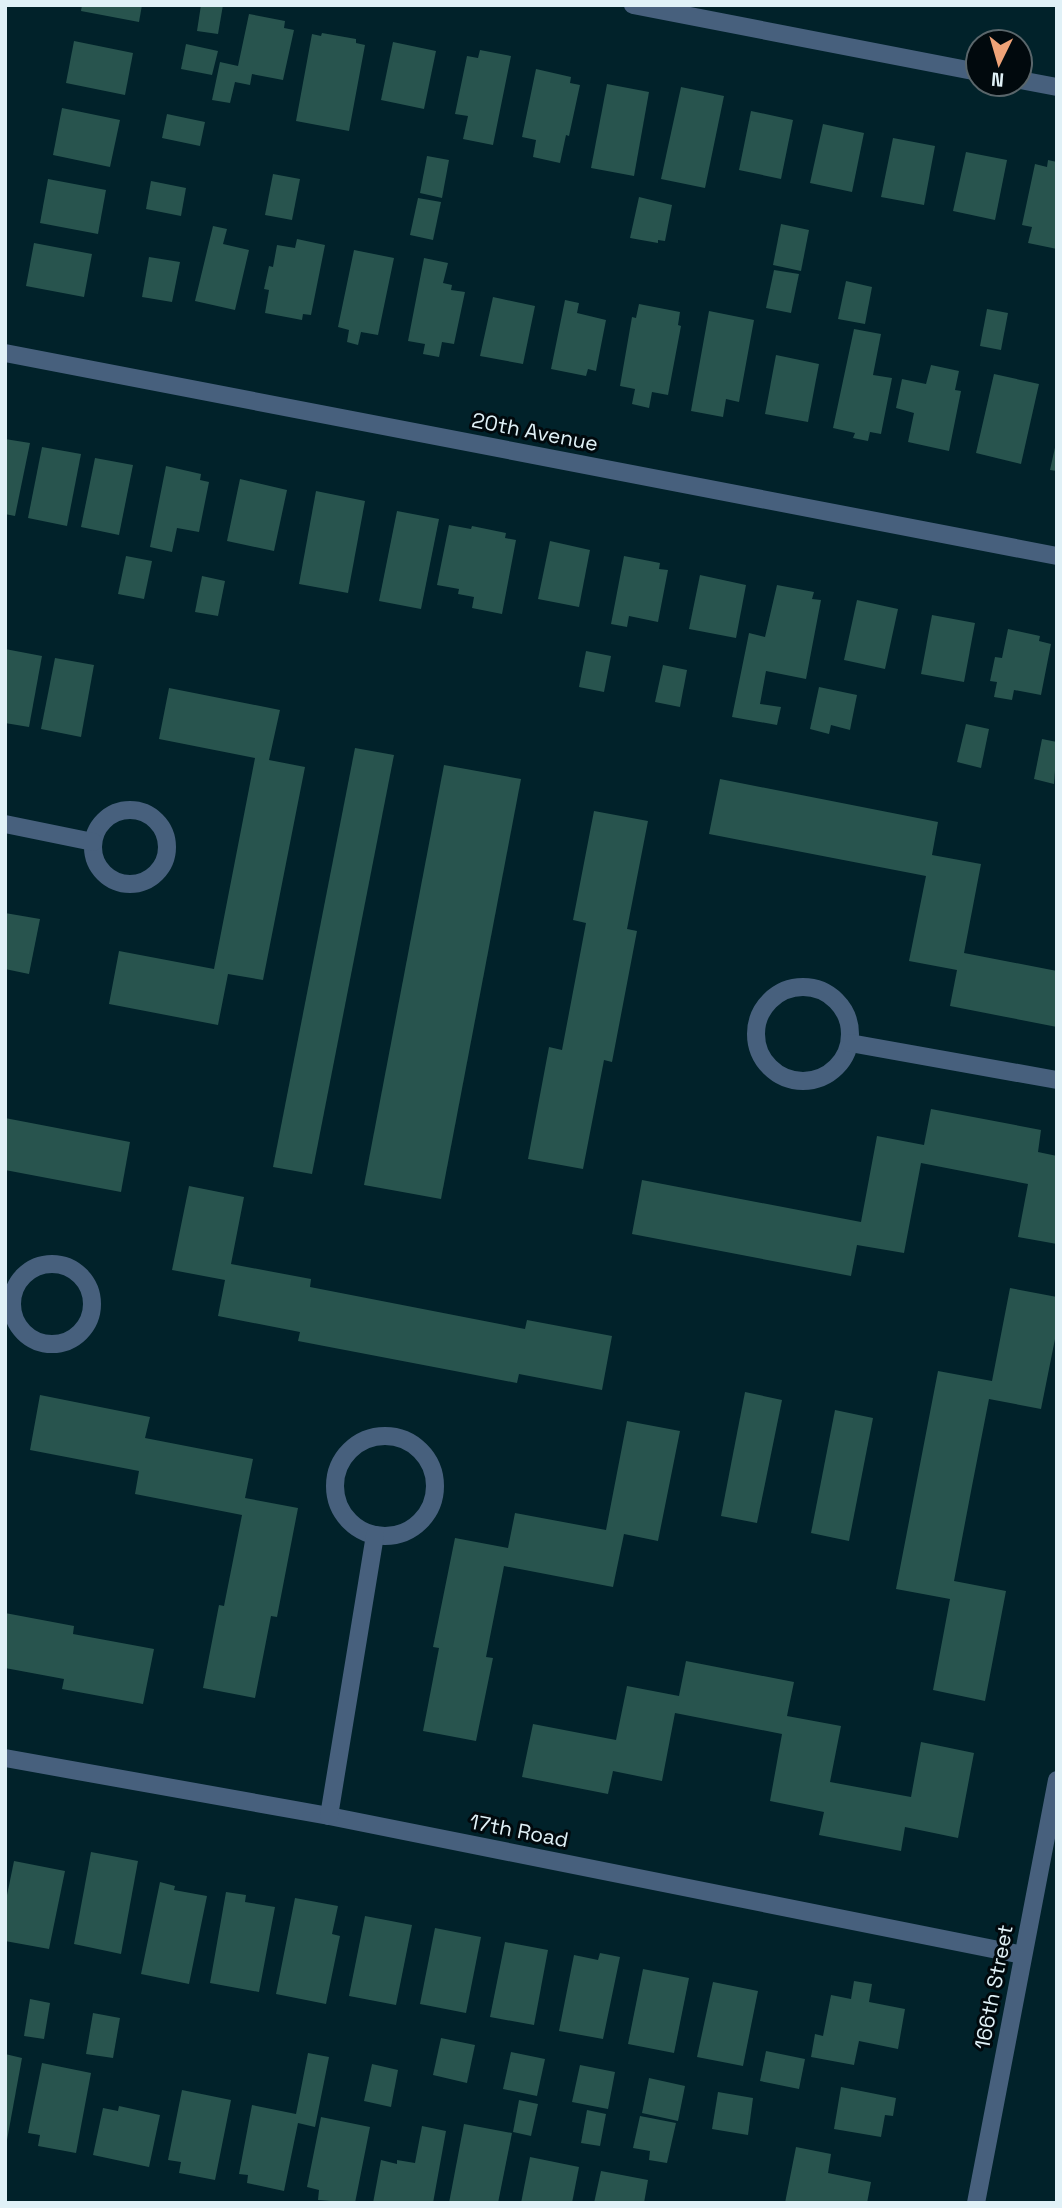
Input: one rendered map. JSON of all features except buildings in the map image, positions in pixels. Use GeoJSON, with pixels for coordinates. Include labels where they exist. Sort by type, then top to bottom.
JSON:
{"type":"FeatureCollection","features":[{"type":"Feature","properties":{"kind":"street"},"geometry":{"type":"LineString","coordinates":[[633,5],[964,69]]}},
{"type":"Feature","properties":{"kind":"street"},"geometry":{"type":"LineString","coordinates":[[1034,83],[1057,87]]}},
{"type":"Feature","properties":{"kind":"street","name":"20th Avenue"},"geometry":{"type":"LineString","coordinates":[[5,353],[1057,556]]}},
{"type":"Feature","properties":{"kind":"street"},"geometry":{"type":"LineString","coordinates":[[128,809],[152,816],[161,825],[167,850],[158,872],[137,884],[125,884],[104,874],[93,853],[93,842],[104,819],[128,809]]}},
{"type":"Feature","properties":{"kind":"street"},"geometry":{"type":"LineString","coordinates":[[5,824],[93,842]]}},
{"type":"Feature","properties":{"kind":"street"},"geometry":{"type":"LineString","coordinates":[[805,986],[834,998],[845,1011],[850,1026],[850,1043],[845,1057],[835,1069],[822,1078],[807,1082],[792,1080],[778,1074],[762,1058],[755,1036],[757,1021],[774,996],[788,989],[805,986]]}},
{"type":"Feature","properties":{"kind":"street"},"geometry":{"type":"LineString","coordinates":[[850,1043],[1057,1080]]}},
{"type":"Feature","properties":{"kind":"street"},"geometry":{"type":"LineString","coordinates":[[46,1264],[59,1264],[82,1276],[93,1299],[92,1313],[78,1336],[52,1345],[38,1342],[26,1335],[18,1325],[9,1298],[23,1275],[46,1264]]}},
{"type":"Feature","properties":{"kind":"street"},"geometry":{"type":"LineString","coordinates":[[388,1435],[404,1439],[418,1447],[429,1460],[435,1476],[436,1492],[431,1508],[421,1522],[408,1532],[392,1536],[375,1535],[359,1530],[342,1511],[335,1488],[337,1471],[344,1456],[356,1444],[371,1437],[388,1435]]}},
{"type":"Feature","properties":{"kind":"street"},"geometry":{"type":"LineString","coordinates":[[328,1816],[375,1535]]}},
{"type":"Feature","properties":{"kind":"street","name":"17th Road"},"geometry":{"type":"LineString","coordinates":[[5,1758],[328,1816],[1023,1955]]}},
{"type":"Feature","properties":{"kind":"street","name":"166th Street"},"geometry":{"type":"LineString","coordinates":[[976,2203],[1057,1780]]}}]}
